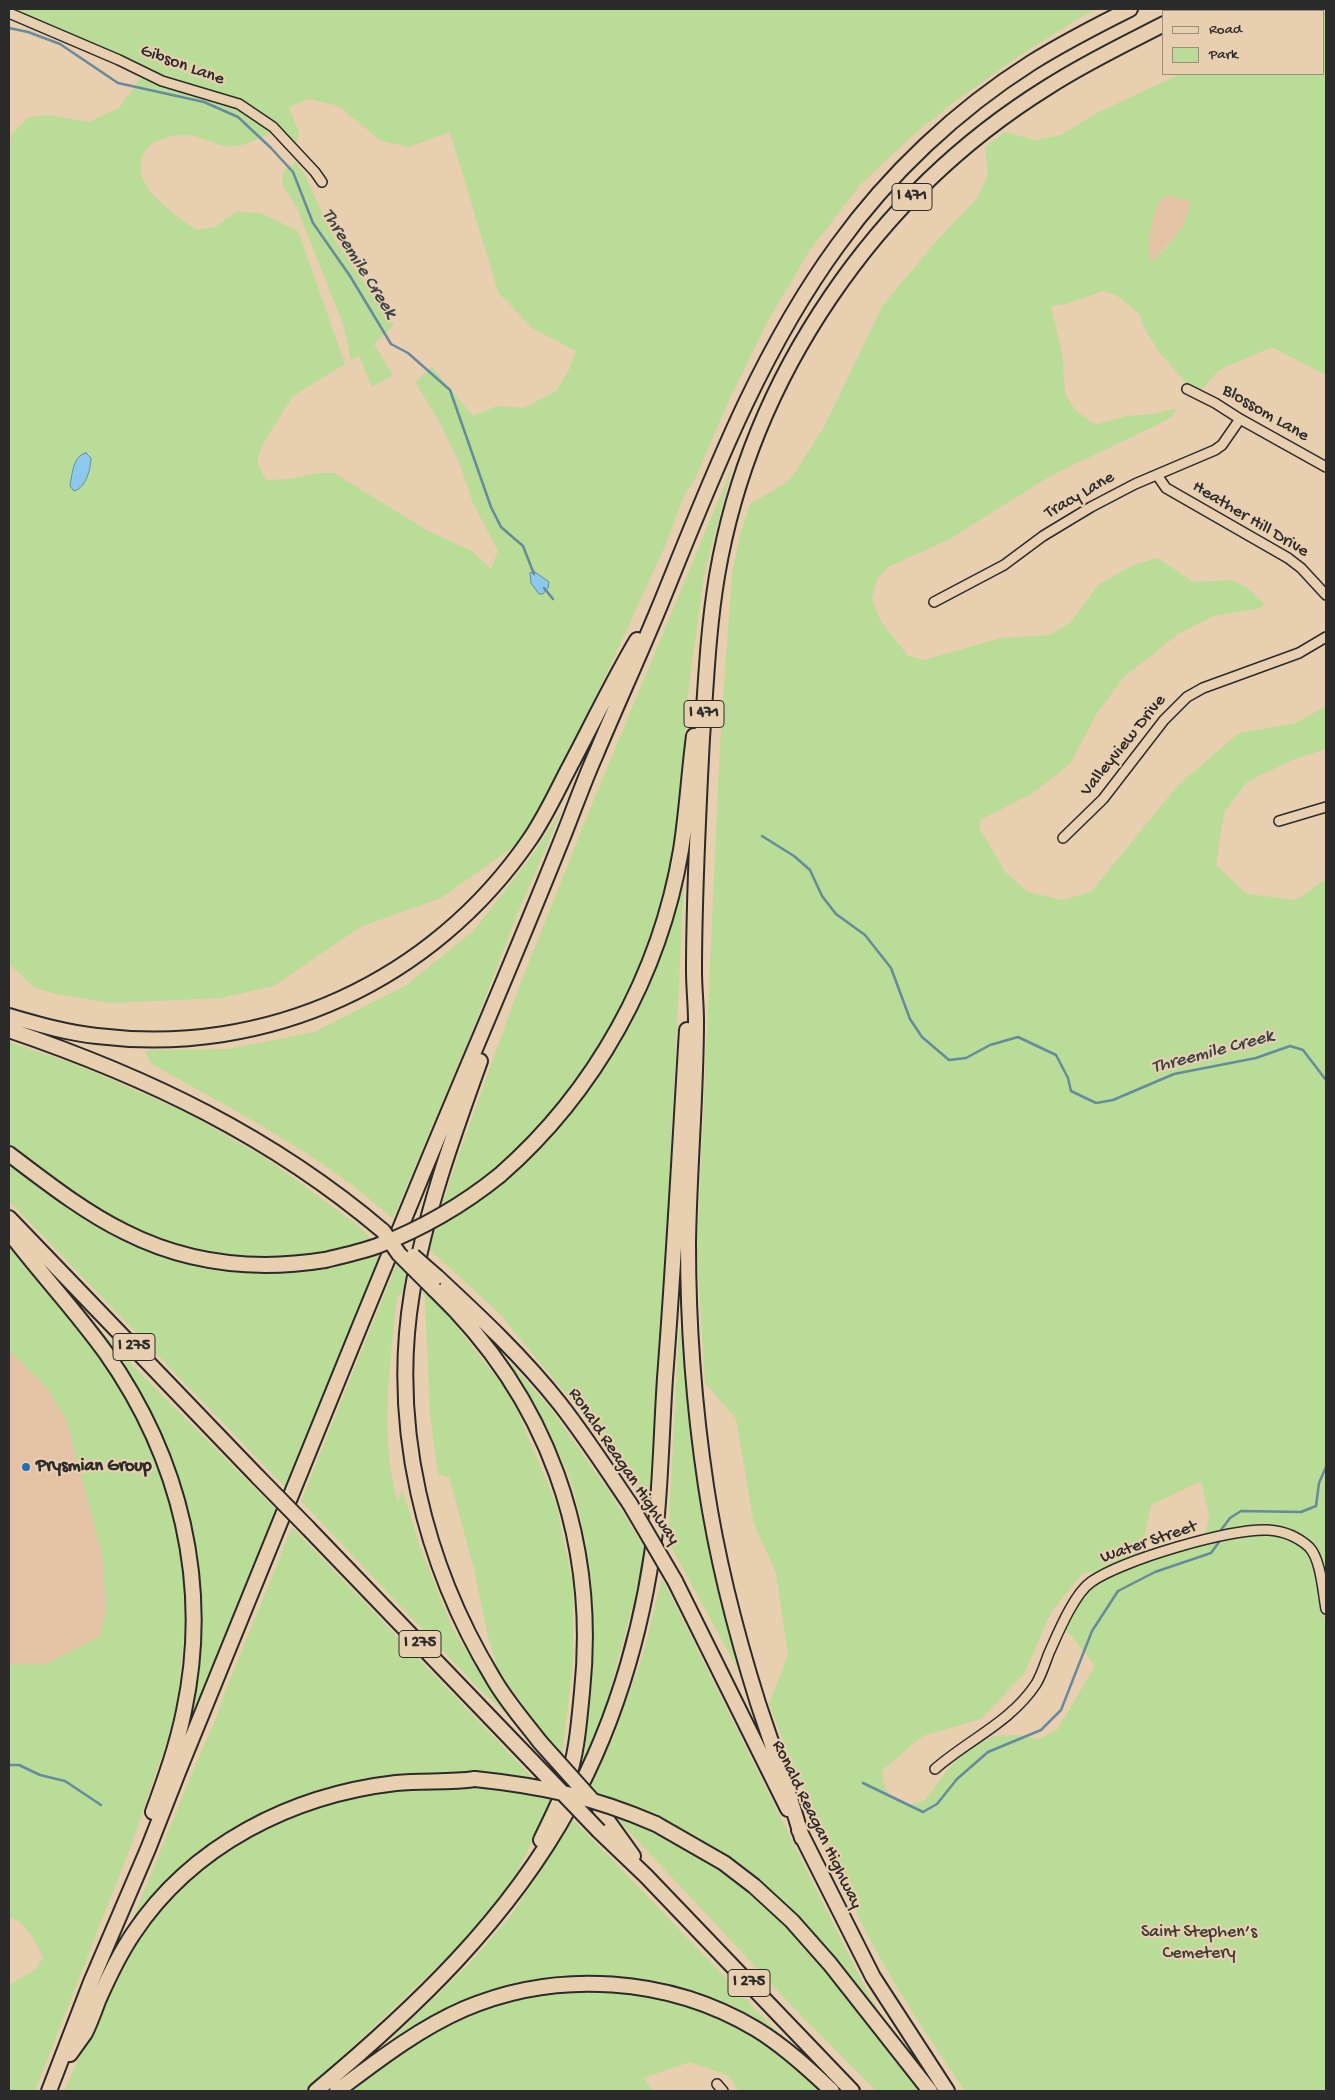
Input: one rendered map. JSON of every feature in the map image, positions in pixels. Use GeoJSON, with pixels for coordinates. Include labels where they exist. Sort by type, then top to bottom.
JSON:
{"type":"FeatureCollection","features":[{"type":"Feature","properties":{"kind":"highway","name":"I 471"},"geometry":{"type":"LineString","coordinates":[[496,1000],[593,760],[746,402],[776,342],[807,291],[854,224],[915,156],[946,128],[1026,66],[1066,42],[1130,9]]}},
{"type":"Feature","properties":{"kind":"highway","name":"I 471"},"geometry":{"type":"LineString","coordinates":[[694,977],[701,768],[710,632],[724,545],[750,456],[769,410],[802,341],[841,281],[890,220],[928,181],[999,121],[1046,87],[1162,25]]}},
{"type":"Feature","properties":{"kind":"highway"},"geometry":{"type":"LineString","coordinates":[[9,1016],[96,1036],[160,1040],[208,1036],[273,1024],[314,1011],[364,988],[405,964],[445,934],[473,908],[502,877],[531,838],[611,685],[637,640],[659,608]]}},
{"type":"Feature","properties":{"kind":"highway"},"geometry":{"type":"LineString","coordinates":[[9,1154],[105,1221],[126,1233],[165,1249],[229,1264],[294,1265],[325,1260],[376,1246],[436,1218],[468,1200],[526,1152],[579,1090],[632,1003],[652,954],[671,898],[681,851],[689,774],[710,632]]}},
{"type":"Feature","properties":{"kind":"highway"},"geometry":{"type":"LineString","coordinates":[[694,977],[696,1016],[688,1241],[689,1308],[701,1452],[712,1520],[742,1646],[802,1838]]}},
{"type":"Feature","properties":{"kind":"highway"},"geometry":{"type":"LineString","coordinates":[[316,2091],[410,2007],[464,1954],[503,1908],[522,1882],[569,1809],[596,1752],[627,1665],[644,1603],[657,1513],[670,1329],[688,1013],[694,977]]}},
{"type":"Feature","properties":{"kind":"highway"},"geometry":{"type":"LineString","coordinates":[[496,1000],[486,1042],[441,1174],[417,1267],[412,1295],[407,1356],[407,1414],[419,1496],[441,1572],[457,1612],[494,1680],[540,1742],[612,1824],[646,1876]]}},
{"type":"Feature","properties":{"kind":"highway"},"geometry":{"type":"LineString","coordinates":[[49,2091],[415,1192],[496,1000]]}},
{"type":"Feature","properties":{"kind":"highway","name":"Ronald Reagan Highway"},"geometry":{"type":"LineString","coordinates":[[9,1030],[111,1067],[202,1109],[298,1167],[355,1208],[383,1231],[436,1283],[509,1345],[548,1390],[586,1439],[630,1504],[674,1581],[873,1976],[947,2091]]}},
{"type":"Feature","properties":{"kind":"highway","name":"I 275"},"geometry":{"type":"LineString","coordinates":[[9,1218],[852,2091]]}},
{"type":"Feature","properties":{"kind":"highway"},"geometry":{"type":"LineString","coordinates":[[9,1232],[106,1353],[140,1405],[163,1456],[176,1492],[184,1526],[192,1573],[194,1607],[192,1667],[185,1710],[177,1741],[148,1824],[138,1872]]}},
{"type":"Feature","properties":{"kind":"highway"},"geometry":{"type":"LineString","coordinates":[[436,1283],[486,1346],[519,1392],[534,1419],[562,1488],[575,1532],[581,1569],[585,1614],[586,1661],[578,1731],[567,1781],[522,1882]]}},
{"type":"Feature","properties":{"kind":"highway"},"geometry":{"type":"LineString","coordinates":[[58,2071],[85,2032],[108,1978],[133,1933],[156,1904],[182,1877],[233,1837],[282,1812],[338,1794],[397,1783],[475,1780],[536,1786],[591,1799],[656,1824],[688,1841],[730,1868],[754,1886],[792,1921],[830,1964],[930,2091]]}},
{"type":"Feature","properties":{"kind":"highway"},"geometry":{"type":"LineString","coordinates":[[337,2091],[403,2043],[440,2020],[464,2009],[532,1988],[587,1983],[628,1986],[664,1992],[712,2008],[757,2030],[810,2071],[832,2091]]}},
{"type":"Feature","properties":{"kind":"street","name":"Gibson Lane"},"geometry":{"type":"LineString","coordinates":[[9,13],[120,60],[162,81],[239,104],[273,127],[322,182]]}},
{"type":"Feature","properties":{"kind":"street","name":"Blossom Lane"},"geometry":{"type":"LineString","coordinates":[[1187,390],[1215,403],[1326,467]]}},
{"type":"Feature","properties":{"kind":"street","name":"Tracy Lane"},"geometry":{"type":"LineString","coordinates":[[934,602],[1004,565],[1043,536],[1088,508],[1135,484],[1215,450],[1222,445],[1240,419]]}},
{"type":"Feature","properties":{"kind":"street","name":"Heather Hill Drive"},"geometry":{"type":"LineString","coordinates":[[1157,475],[1166,488],[1288,558],[1301,568],[1326,595]]}},
{"type":"Feature","properties":{"kind":"street","name":"Valleyview Drive"},"geometry":{"type":"LineString","coordinates":[[1063,838],[1103,799],[1164,720],[1187,698],[1203,688],[1299,653],[1326,636]]}},
{"type":"Feature","properties":{"kind":"street"},"geometry":{"type":"LineString","coordinates":[[1279,821],[1326,806]]}},
{"type":"Feature","properties":{"kind":"street","name":"Water Street"},"geometry":{"type":"LineString","coordinates":[[935,1769],[947,1758],[1011,1713],[1036,1684],[1059,1631],[1075,1600],[1084,1589],[1096,1579],[1143,1558],[1201,1540],[1244,1532],[1269,1530],[1287,1534],[1310,1548],[1316,1558],[1326,1609]]}},
{"type":"Feature","properties":{"kind":"shaded area"},"geometry":{"type":"Polygon","coordinates":[[[1171,195],[1191,202],[1183,227],[1150,264],[1147,246],[1153,218],[1160,199],[1171,195]]]}},
{"type":"Feature","properties":{"kind":"shaded area"},"geometry":{"type":"Polygon","coordinates":[[[9,1350],[48,1389],[66,1419],[102,1553],[106,1608],[100,1636],[47,1664],[9,1664],[9,1350]]]}},
{"type":"Feature","properties":{"kind":"green space"},"geometry":{"type":"Polygon","coordinates":[[[12,9],[1098,9],[1081,17],[1016,58],[954,102],[912,136],[859,186],[808,253],[769,319],[729,400],[695,479],[684,495],[666,544],[560,775],[516,845],[441,898],[360,927],[274,986],[221,998],[111,1003],[56,994],[35,988],[9,964],[9,153],[12,134],[29,117],[49,115],[89,122],[119,108],[141,77],[208,98],[256,118],[273,132],[237,146],[223,146],[192,136],[180,135],[169,137],[159,140],[150,146],[141,161],[141,173],[154,195],[196,230],[215,227],[236,212],[260,213],[298,231],[345,364],[293,396],[261,447],[257,463],[266,480],[290,479],[319,473],[334,473],[430,532],[472,551],[491,569],[498,551],[473,503],[459,462],[439,421],[415,382],[432,367],[473,416],[497,406],[524,408],[556,391],[569,370],[576,351],[532,328],[498,292],[450,132],[409,147],[381,141],[339,106],[309,99],[289,107],[299,133],[295,146],[239,100],[176,82],[12,9]]]}},
{"type":"Feature","properties":{"kind":"green space","name":"Saint Stephen’s Cemetery"},"geometry":{"type":"Polygon","coordinates":[[[1326,9],[1326,375],[1272,347],[1219,370],[1199,393],[1188,385],[1160,353],[1144,328],[1139,313],[1116,295],[1103,291],[1066,304],[1051,306],[1062,352],[1065,393],[1075,410],[1095,425],[1126,416],[1154,414],[1176,408],[1174,415],[1052,475],[948,540],[888,567],[877,579],[872,599],[880,620],[908,656],[924,660],[1001,638],[1050,635],[1070,623],[1098,585],[1133,565],[1158,558],[1193,582],[1232,580],[1246,587],[1264,603],[1261,608],[1214,616],[1178,634],[1124,677],[1097,713],[1070,764],[1033,793],[980,820],[980,829],[1005,872],[1028,892],[1062,900],[1091,892],[1178,785],[1239,733],[1296,723],[1326,706],[1326,749],[1292,760],[1247,782],[1224,813],[1216,865],[1247,894],[1296,900],[1326,879],[1326,1596],[1321,1563],[1295,1533],[1265,1525],[1205,1536],[1209,1515],[1201,1481],[1151,1505],[1143,1542],[1146,1555],[1105,1571],[1083,1573],[1051,1612],[1024,1674],[981,1719],[923,1736],[882,1770],[884,1784],[888,1792],[895,1799],[908,1806],[925,1800],[949,1768],[969,1749],[995,1736],[1016,1735],[1039,1739],[1057,1730],[1095,1666],[1070,1634],[1063,1630],[1081,1596],[1090,1588],[1113,1575],[1201,1541],[1273,1535],[1294,1540],[1307,1554],[1312,1564],[1326,1626],[1326,2091],[965,2091],[924,2030],[873,1946],[813,1815],[769,1704],[788,1655],[776,1573],[754,1524],[736,1419],[705,1383],[697,1252],[720,744],[732,574],[740,535],[750,504],[786,483],[823,429],[883,305],[933,245],[978,197],[988,174],[985,147],[1005,132],[1035,140],[1061,135],[1095,114],[1178,75],[1325,75],[1325,10],[1286,10],[1326,9]],[[1171,195],[1160,199],[1149,238],[1150,263],[1162,252],[1183,227],[1191,202],[1171,195]]]}},
{"type":"Feature","properties":{"kind":"green space"},"geometry":{"type":"Polygon","coordinates":[[[296,162],[305,175],[334,239],[394,325],[374,344],[393,375],[372,387],[359,356],[351,360],[344,327],[297,208],[283,185],[282,177],[285,170],[296,162]]]}},
{"type":"Feature","properties":{"kind":"green space"},"geometry":{"type":"Polygon","coordinates":[[[733,465],[704,576],[689,685],[676,845],[658,924],[623,1010],[584,1075],[530,1140],[497,1171],[440,1212],[519,987],[592,804],[733,465]]]}},
{"type":"Feature","properties":{"kind":"green space"},"geometry":{"type":"Polygon","coordinates":[[[563,808],[517,915],[473,1029],[393,1219],[337,1174],[307,1154],[152,1064],[145,1052],[151,1050],[230,1049],[314,1032],[407,985],[474,930],[531,857],[563,808]]]}},
{"type":"Feature","properties":{"kind":"green space"},"geometry":{"type":"Polygon","coordinates":[[[685,862],[664,1287],[651,1461],[650,1511],[620,1460],[499,1313],[430,1250],[435,1228],[487,1194],[532,1157],[579,1100],[620,1045],[669,930],[685,862]]]}},
{"type":"Feature","properties":{"kind":"green space"},"geometry":{"type":"Polygon","coordinates":[[[9,1042],[78,1065],[187,1113],[267,1159],[359,1226],[373,1241],[342,1251],[270,1260],[198,1253],[134,1230],[76,1197],[9,1149],[9,1042]]]}},
{"type":"Feature","properties":{"kind":"green space"},"geometry":{"type":"Polygon","coordinates":[[[9,1165],[46,1193],[139,1247],[210,1270],[262,1274],[320,1269],[381,1251],[361,1306],[286,1488],[9,1201],[9,1165]]]}},
{"type":"Feature","properties":{"kind":"green space"},"geometry":{"type":"Polygon","coordinates":[[[9,1241],[86,1337],[137,1411],[175,1513],[187,1599],[177,1711],[132,1843],[35,2091],[9,2091],[9,1985],[35,1970],[43,1958],[34,1939],[26,1928],[9,1917],[9,1664],[47,1664],[100,1636],[106,1608],[102,1553],[66,1419],[48,1389],[9,1350],[9,1241]]]}},
{"type":"Feature","properties":{"kind":"green space"},"geometry":{"type":"Polygon","coordinates":[[[398,1261],[409,1271],[404,1291],[397,1297],[389,1375],[387,1426],[392,1477],[398,1503],[402,1489],[419,1544],[453,1630],[509,1716],[480,1690],[301,1501],[398,1261]]]}},
{"type":"Feature","properties":{"kind":"green space"},"geometry":{"type":"Polygon","coordinates":[[[422,1282],[511,1396],[556,1504],[573,1585],[573,1662],[562,1757],[498,1671],[487,1632],[474,1569],[449,1477],[438,1474],[430,1415],[425,1300],[422,1282]]]}},
{"type":"Feature","properties":{"kind":"green space"},"geometry":{"type":"Polygon","coordinates":[[[96,1325],[141,1374],[277,1511],[185,1734],[193,1691],[198,1647],[199,1605],[196,1562],[188,1520],[177,1479],[162,1438],[138,1388],[93,1326],[96,1325]]]}},
{"type":"Feature","properties":{"kind":"green space"},"geometry":{"type":"Polygon","coordinates":[[[685,1328],[696,1459],[715,1573],[749,1690],[668,1541],[679,1329],[685,1328]]]}},
{"type":"Feature","properties":{"kind":"green space"},"geometry":{"type":"Polygon","coordinates":[[[502,1353],[551,1409],[610,1493],[645,1548],[645,1559],[605,1708],[577,1775],[574,1771],[583,1736],[589,1700],[593,1627],[592,1590],[581,1518],[571,1483],[557,1449],[540,1416],[502,1353]]]}},
{"type":"Feature","properties":{"kind":"green space"},"geometry":{"type":"Polygon","coordinates":[[[292,1527],[535,1780],[476,1773],[448,1772],[381,1779],[285,1803],[235,1829],[195,1856],[161,1888],[125,1938],[214,1723],[292,1527]]]}},
{"type":"Feature","properties":{"kind":"green space"},"geometry":{"type":"Polygon","coordinates":[[[662,1578],[862,1982],[882,2017],[792,1909],[728,1856],[662,1817],[594,1795],[590,1789],[613,1738],[643,1655],[662,1578]]]}},
{"type":"Feature","properties":{"kind":"green space"},"geometry":{"type":"Polygon","coordinates":[[[472,1784],[508,1787],[551,1797],[542,1822],[513,1880],[461,1944],[306,2091],[64,2091],[110,1989],[142,1931],[193,1873],[219,1853],[283,1818],[359,1794],[413,1786],[472,1784]]]}},
{"type":"Feature","properties":{"kind":"green space"},"geometry":{"type":"Polygon","coordinates":[[[610,1811],[697,1850],[772,1909],[834,1976],[921,2091],[876,2091],[791,2005],[610,1811]]]}},
{"type":"Feature","properties":{"kind":"green space"},"geometry":{"type":"Polygon","coordinates":[[[573,1820],[790,2045],[746,2016],[707,1998],[649,1983],[594,1977],[532,1982],[374,2056],[469,1964],[512,1914],[573,1820]]]}},
{"type":"Feature","properties":{"kind":"green space"},"geometry":{"type":"Polygon","coordinates":[[[560,1991],[611,1991],[643,1994],[677,2001],[711,2013],[728,2020],[756,2036],[824,2091],[740,2091],[727,2075],[690,2062],[643,2078],[654,2091],[349,2091],[405,2049],[451,2022],[478,2010],[501,2003],[560,1991]]]}},
{"type":"Feature","properties":{"kind":"water"},"geometry":{"type":"Polygon","coordinates":[[[86,453],[91,458],[89,472],[82,486],[74,491],[70,486],[74,466],[78,457],[86,453]]]}},
{"type":"Feature","properties":{"kind":"water"},"geometry":{"type":"Polygon","coordinates":[[[535,572],[549,582],[548,588],[543,594],[539,594],[531,583],[530,573],[535,572]]]}},
{"type":"Feature","properties":{"kind":"waterway","name":"Threemile Creek"},"geometry":{"type":"LineString","coordinates":[[9,28],[28,32],[60,44],[118,83],[204,102],[238,117],[271,148],[293,172],[313,223],[350,276],[391,344],[408,353],[450,390],[491,507],[501,527],[523,546],[534,574]]}},
{"type":"Feature","properties":{"kind":"waterway","name":"Threemile Creek"},"geometry":{"type":"LineString","coordinates":[[544,588],[553,599]]}},
{"type":"Feature","properties":{"kind":"waterway","name":"Threemile Creek"},"geometry":{"type":"LineString","coordinates":[[762,836],[794,856],[810,870],[822,896],[836,914],[865,935],[891,968],[910,1019],[922,1037],[949,1060],[966,1058],[990,1045],[1018,1037],[1056,1055],[1068,1078],[1071,1091],[1096,1103],[1113,1100],[1174,1074],[1256,1058],[1290,1046],[1303,1050],[1326,1080]]}},
{"type":"Feature","properties":{"kind":"waterway","name":"Threemile Creek"},"geometry":{"type":"LineString","coordinates":[[1221,1530],[1230,1518],[1241,1511],[1301,1512],[1316,1506],[1319,1483],[1326,1467]]}},
{"type":"Feature","properties":{"kind":"waterway","name":"Threemile Creek"},"geometry":{"type":"LineString","coordinates":[[863,1783],[923,1812],[937,1804],[957,1779],[988,1752],[1041,1730],[1061,1710],[1092,1631],[1118,1591],[1155,1572],[1211,1553],[1219,1542]]}},
{"type":"Feature","properties":{"kind":"waterway","name":"Threemile Creek"},"geometry":{"type":"LineString","coordinates":[[9,1765],[19,1765],[40,1775],[65,1781],[101,1805]]}},
{"type":"Feature","properties":{"kind":"place","name":"Prysmian Group"},"geometry":{"type":"Point","coordinates":[26,1467]}}]}
